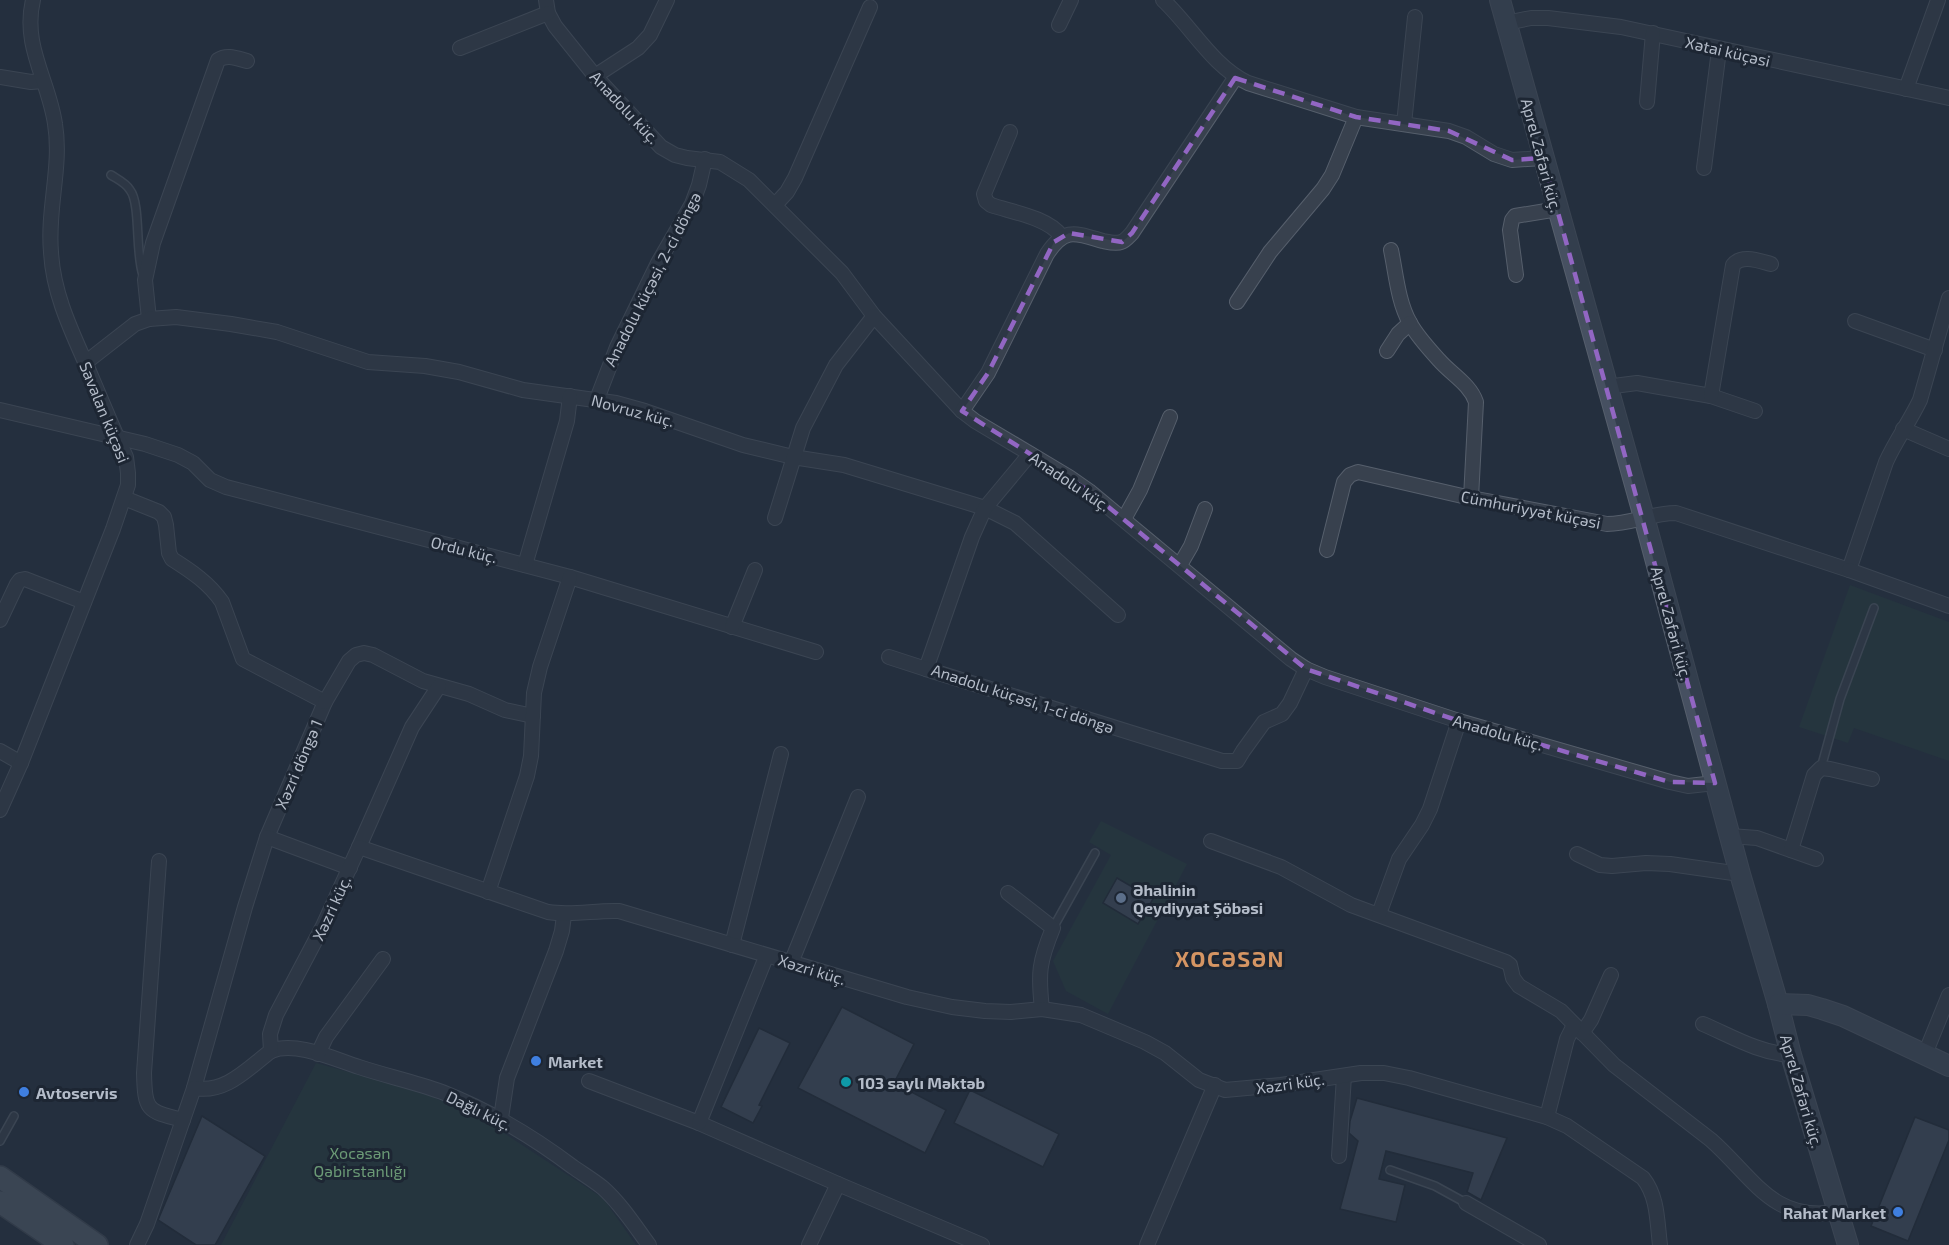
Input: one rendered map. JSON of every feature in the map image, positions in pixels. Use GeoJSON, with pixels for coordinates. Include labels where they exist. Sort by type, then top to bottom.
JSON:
{"type":"FeatureCollection","features":[{"type":"Feature","properties":{"kind":"main road"},"geometry":{"type":"LineString","coordinates":[[0,1177],[97,1245]]}},
{"type":"Feature","properties":{"kind":"main road"},"geometry":{"type":"LineString","coordinates":[[0,1202],[63,1245]]}},
{"type":"Feature","properties":{"kind":"street","name":"Savalan küçəsi"},"geometry":{"type":"LineString","coordinates":[[0,810],[21,763],[128,485],[126,457],[73,336],[53,277],[50,222],[56,168],[56,127],[53,110],[32,47],[30,27],[33,0]]}},
{"type":"Feature","properties":{"kind":"street"},"geometry":{"type":"LineString","coordinates":[[595,76],[638,48],[650,35],[667,0]]}},
{"type":"Feature","properties":{"kind":"street"},"geometry":{"type":"LineString","coordinates":[[1059,25],[1071,0]]}},
{"type":"Feature","properties":{"kind":"street"},"geometry":{"type":"LineString","coordinates":[[1163,0],[1185,22],[1223,68],[1235,78],[1356,117],[1449,131],[1466,137],[1494,154],[1512,160],[1543,158]]}},
{"type":"Feature","properties":{"kind":"street","name":"Aprel Zəfəri küç."},"geometry":{"type":"LineString","coordinates":[[1500,0],[1644,517],[1740,874],[1848,1245]]}},
{"type":"Feature","properties":{"kind":"street"},"geometry":{"type":"LineString","coordinates":[[1906,89],[1938,0]]}},
{"type":"Feature","properties":{"kind":"street"},"geometry":{"type":"LineString","coordinates":[[460,48],[547,6]]}},
{"type":"Feature","properties":{"kind":"street","name":"Anadolu küç."},"geometry":{"type":"LineString","coordinates":[[547,6],[555,26],[595,76],[661,147],[675,155],[720,162],[737,171],[775,205],[842,273],[873,316],[962,411],[1069,477],[1180,565],[1271,644],[1306,669],[1459,721],[1670,782],[1688,786],[1715,783]]}},
{"type":"Feature","properties":{"kind":"street"},"geometry":{"type":"LineString","coordinates":[[775,205],[787,192],[795,178],[870,7]]}},
{"type":"Feature","properties":{"kind":"street"},"geometry":{"type":"LineString","coordinates":[[1404,124],[1415,17]]}},
{"type":"Feature","properties":{"kind":"street","name":"Xətai küçəsi"},"geometry":{"type":"LineString","coordinates":[[1506,23],[1531,18],[1548,18],[1653,33],[1719,50],[1949,98]]}},
{"type":"Feature","properties":{"kind":"street"},"geometry":{"type":"LineString","coordinates":[[1647,102],[1653,33]]}},
{"type":"Feature","properties":{"kind":"street"},"geometry":{"type":"LineString","coordinates":[[1704,168],[1719,50]]}},
{"type":"Feature","properties":{"kind":"street"},"geometry":{"type":"LineString","coordinates":[[149,319],[145,280],[153,243],[218,60],[230,57],[247,61]]}},
{"type":"Feature","properties":{"kind":"street"},"geometry":{"type":"LineString","coordinates":[[0,77],[31,82],[43,81]]}},
{"type":"Feature","properties":{"kind":"street"},"geometry":{"type":"LineString","coordinates":[[962,411],[988,373],[1054,242],[1068,233],[1075,233],[1110,243],[1122,242],[1132,233],[1235,78]]}},
{"type":"Feature","properties":{"kind":"street"},"geometry":{"type":"LineString","coordinates":[[1237,302],[1270,252],[1323,189],[1332,175],[1356,117]]}},
{"type":"Feature","properties":{"kind":"street"},"geometry":{"type":"LineString","coordinates":[[1010,132],[984,194],[986,201],[991,205],[1047,224],[1057,230],[1061,236]]}},
{"type":"Feature","properties":{"kind":"street","name":"Anadolu küçəsi, 2-ci döngə"},"geometry":{"type":"LineString","coordinates":[[597,399],[606,371],[627,326],[658,263],[692,204],[705,159]]}},
{"type":"Feature","properties":{"kind":"street"},"geometry":{"type":"LineString","coordinates":[[1516,275],[1510,230],[1512,220],[1515,216],[1557,209]]}},
{"type":"Feature","properties":{"kind":"street"},"geometry":{"type":"LineString","coordinates":[[1390,250],[1404,308],[1410,323],[1440,361],[1469,389],[1476,402],[1472,498]]}},
{"type":"Feature","properties":{"kind":"street"},"geometry":{"type":"LineString","coordinates":[[1711,396],[1733,265],[1744,259],[1772,264]]}},
{"type":"Feature","properties":{"kind":"street"},"geometry":{"type":"LineString","coordinates":[[1849,570],[1886,462],[1920,400],[1949,298]]}},
{"type":"Feature","properties":{"kind":"street"},"geometry":{"type":"LineString","coordinates":[[775,518],[803,428],[846,350],[873,316]]}},
{"type":"Feature","properties":{"kind":"street","name":"Novruz küç."},"geometry":{"type":"LineString","coordinates":[[85,363],[135,324],[149,319],[176,317],[277,332],[368,362],[425,366],[459,372],[523,390],[597,399],[645,411],[743,445],[793,457],[844,465],[985,507],[1015,523],[1118,615]]}},
{"type":"Feature","properties":{"kind":"street"},"geometry":{"type":"LineString","coordinates":[[1855,321],[1935,350]]}},
{"type":"Feature","properties":{"kind":"street"},"geometry":{"type":"LineString","coordinates":[[1387,351],[1398,334],[1410,323]]}},
{"type":"Feature","properties":{"kind":"street"},"geometry":{"type":"LineString","coordinates":[[1606,387],[1637,383],[1711,396],[1755,411]]}},
{"type":"Feature","properties":{"kind":"street"},"geometry":{"type":"LineString","coordinates":[[525,565],[567,421],[570,396]]}},
{"type":"Feature","properties":{"kind":"street","name":"Ordu küç."},"geometry":{"type":"LineString","coordinates":[[0,410],[145,444],[178,455],[193,464],[210,480],[226,487],[570,577],[816,652]]}},
{"type":"Feature","properties":{"kind":"street"},"geometry":{"type":"LineString","coordinates":[[1124,519],[1140,490],[1170,417]]}},
{"type":"Feature","properties":{"kind":"street"},"geometry":{"type":"LineString","coordinates":[[1903,429],[1949,449]]}},
{"type":"Feature","properties":{"kind":"street","name":"Anadolu küçəsi, 1-ci döngə"},"geometry":{"type":"LineString","coordinates":[[1030,454],[985,507],[972,537],[926,669],[1222,761],[1237,761],[1264,722],[1282,714],[1290,703],[1306,669]]}},
{"type":"Feature","properties":{"kind":"street","name":"Cümhuriyyət küçəsi"},"geometry":{"type":"LineString","coordinates":[[1327,550],[1344,482],[1350,475],[1358,472],[1472,498],[1607,524],[1619,524],[1663,513],[1676,513],[1849,570],[1949,606]]}},
{"type":"Feature","properties":{"kind":"street","name":"Xəzri döngə 1"},"geometry":{"type":"LineString","coordinates":[[124,498],[159,512],[164,517],[169,553],[172,559],[208,584],[217,594],[243,659],[325,702],[267,837],[195,1088]]}},
{"type":"Feature","properties":{"kind":"street"},"geometry":{"type":"LineString","coordinates":[[1180,565],[1191,546],[1205,509]]}},
{"type":"Feature","properties":{"kind":"street"},"geometry":{"type":"LineString","coordinates":[[732,627],[755,570]]}},
{"type":"Feature","properties":{"kind":"street"},"geometry":{"type":"LineString","coordinates":[[488,892],[527,776],[531,756],[534,693],[540,666],[570,577]]}},
{"type":"Feature","properties":{"kind":"street"},"geometry":{"type":"LineString","coordinates":[[0,620],[20,580],[25,579],[84,602]]}},
{"type":"Feature","properties":{"kind":"street"},"geometry":{"type":"LineString","coordinates":[[325,702],[349,661],[364,652],[423,681],[469,694],[505,710],[533,716]]}},
{"type":"Feature","properties":{"kind":"street"},"geometry":{"type":"LineString","coordinates":[[889,657],[926,669]]}},
{"type":"Feature","properties":{"kind":"street"},"geometry":{"type":"LineString","coordinates":[[359,848],[412,727],[439,686]]}},
{"type":"Feature","properties":{"kind":"street"},"geometry":{"type":"LineString","coordinates":[[1378,914],[1399,859],[1430,809],[1459,721]]}},
{"type":"Feature","properties":{"kind":"street"},"geometry":{"type":"LineString","coordinates":[[0,751],[21,763]]}},
{"type":"Feature","properties":{"kind":"street"},"geometry":{"type":"LineString","coordinates":[[732,945],[780,754]]}},
{"type":"Feature","properties":{"kind":"street"},"geometry":{"type":"LineString","coordinates":[[1791,850],[1814,775],[1821,768],[1872,779]]}},
{"type":"Feature","properties":{"kind":"street"},"geometry":{"type":"LineString","coordinates":[[791,963],[858,797]]}},
{"type":"Feature","properties":{"kind":"street"},"geometry":{"type":"LineString","coordinates":[[1730,836],[1757,837],[1816,859]]}},
{"type":"Feature","properties":{"kind":"street"},"geometry":{"type":"LineString","coordinates":[[267,837],[350,868]]}},
{"type":"Feature","properties":{"kind":"street"},"geometry":{"type":"LineString","coordinates":[[1211,841],[1281,867],[1335,897],[1506,962],[1510,965],[1513,978],[1519,986],[1561,1011],[1614,1065],[1724,1151],[1770,1199],[1800,1212],[1821,1215],[1837,1212]]}},
{"type":"Feature","properties":{"kind":"street","name":"Xəzri küç."},"geometry":{"type":"LineString","coordinates":[[271,1051],[270,1034],[276,1015],[323,926],[359,848],[548,912],[564,915],[605,910],[619,911],[907,997],[952,1007],[1003,1012],[1042,1009],[1081,1015],[1145,1042],[1165,1053],[1199,1080],[1225,1090],[1242,1090],[1360,1073],[1384,1073],[1547,1117],[1567,1126],[1643,1178],[1650,1188],[1655,1203],[1660,1245]]}},
{"type":"Feature","properties":{"kind":"street"},"geometry":{"type":"LineString","coordinates":[[1577,854],[1600,865],[1670,864],[1740,874]]}},
{"type":"Feature","properties":{"kind":"street"},"geometry":{"type":"LineString","coordinates":[[159,861],[144,1073],[145,1098],[150,1108],[159,1114],[183,1120]]}},
{"type":"Feature","properties":{"kind":"street"},"geometry":{"type":"LineString","coordinates":[[1008,893],[1053,928],[1043,953],[1038,978],[1042,1009]]}},
{"type":"Feature","properties":{"kind":"street"},"geometry":{"type":"LineString","coordinates":[[501,1118],[507,1078],[556,951],[564,915]]}},
{"type":"Feature","properties":{"kind":"street"},"geometry":{"type":"LineString","coordinates":[[318,1054],[326,1037],[383,958]]}},
{"type":"Feature","properties":{"kind":"street"},"geometry":{"type":"LineString","coordinates":[[699,1123],[764,962]]}},
{"type":"Feature","properties":{"kind":"street"},"geometry":{"type":"LineString","coordinates":[[1547,1117],[1567,1039],[1592,1020],[1611,975]]}},
{"type":"Feature","properties":{"kind":"street"},"geometry":{"type":"LineString","coordinates":[[1925,1054],[1949,995]]}},
{"type":"Feature","properties":{"kind":"street"},"geometry":{"type":"LineString","coordinates":[[1778,1004],[1822,1008],[1949,1066]]}},
{"type":"Feature","properties":{"kind":"street"},"geometry":{"type":"LineString","coordinates":[[1703,1023],[1758,1049],[1775,1054],[1791,1055]]}},
{"type":"Feature","properties":{"kind":"street","name":"Dağlı küç."},"geometry":{"type":"LineString","coordinates":[[271,1051],[281,1047],[318,1054],[441,1092],[501,1118],[558,1155],[603,1189],[624,1211],[649,1245]]}},
{"type":"Feature","properties":{"kind":"street"},"geometry":{"type":"LineString","coordinates":[[137,1245],[147,1224],[195,1088],[204,1090],[218,1088],[238,1077],[271,1051]]}},
{"type":"Feature","properties":{"kind":"street"},"geometry":{"type":"LineString","coordinates":[[1339,1156],[1344,1076]]}},
{"type":"Feature","properties":{"kind":"street"},"geometry":{"type":"LineString","coordinates":[[589,1082],[699,1123],[982,1245]]}},
{"type":"Feature","properties":{"kind":"street"},"geometry":{"type":"LineString","coordinates":[[1147,1245],[1215,1085]]}},
{"type":"Feature","properties":{"kind":"street"},"geometry":{"type":"LineString","coordinates":[[809,1245],[838,1184]]}},
{"type":"Feature","properties":{"kind":"street"},"geometry":{"type":"LineString","coordinates":[[1466,1203],[1539,1245]]}},
{"type":"Feature","properties":{"kind":"lane"},"geometry":{"type":"LineString","coordinates":[[111,175],[132,191],[135,202],[138,254],[145,280]]}},
{"type":"Feature","properties":{"kind":"lane"},"geometry":{"type":"LineString","coordinates":[[1821,768],[1840,699],[1874,608]]}},
{"type":"Feature","properties":{"kind":"lane"},"geometry":{"type":"LineString","coordinates":[[1053,928],[1095,853]]}},
{"type":"Feature","properties":{"kind":"lane"},"geometry":{"type":"LineString","coordinates":[[0,1141],[14,1116]]}},
{"type":"Feature","properties":{"kind":"lane"},"geometry":{"type":"LineString","coordinates":[[1390,1170],[1434,1186],[1466,1203]]}},
{"type":"Feature","properties":{"kind":"highlighted area"},"geometry":{"type":"Polygon","coordinates":[[[1235,78],[1356,117],[1449,131],[1512,160],[1543,158],[1715,783],[1670,782],[1459,721],[1306,669],[1089,491],[962,411],[988,373],[1054,242],[1069,233],[1122,242],[1132,233],[1235,78]]]}},
{"type":"Feature","properties":{"kind":"green space"},"geometry":{"type":"Polygon","coordinates":[[[1850,585],[1949,622],[1949,761],[1854,728],[1848,743],[1799,727],[1850,585]]]}},
{"type":"Feature","properties":{"kind":"green space"},"geometry":{"type":"Polygon","coordinates":[[[1101,821],[1187,864],[1108,1014],[1066,991],[1053,961],[1111,855],[1089,842],[1101,821]]]}},
{"type":"Feature","properties":{"kind":"green space","name":"Xocəsən Qəbirstanlığı"},"geometry":{"type":"Polygon","coordinates":[[[316,1063],[418,1091],[478,1116],[603,1198],[636,1245],[221,1245],[316,1063]]]}},
{"type":"Feature","properties":{"kind":"building"},"geometry":{"type":"Polygon","coordinates":[[[1117,878],[1153,899],[1138,924],[1103,903],[1117,878]]]}},
{"type":"Feature","properties":{"kind":"building","name":"103 saylı Məktəb"},"geometry":{"type":"Polygon","coordinates":[[[842,1007],[914,1044],[894,1083],[946,1110],[925,1153],[798,1088],[842,1007]]]}},
{"type":"Feature","properties":{"kind":"building"},"geometry":{"type":"Polygon","coordinates":[[[759,1028],[790,1043],[759,1105],[762,1106],[753,1123],[721,1107],[759,1028]]]}},
{"type":"Feature","properties":{"kind":"building"},"geometry":{"type":"Polygon","coordinates":[[[970,1090],[1059,1134],[1043,1167],[954,1123],[970,1090]]]}},
{"type":"Feature","properties":{"kind":"building"},"geometry":{"type":"Polygon","coordinates":[[[1357,1098],[1507,1138],[1481,1200],[1467,1192],[1473,1173],[1386,1151],[1379,1179],[1405,1185],[1396,1222],[1340,1209],[1358,1141],[1349,1133],[1357,1098]]]}},
{"type":"Feature","properties":{"kind":"building"},"geometry":{"type":"Polygon","coordinates":[[[202,1116],[265,1156],[215,1245],[196,1245],[158,1220],[202,1116]]]}},
{"type":"Feature","properties":{"kind":"building"},"geometry":{"type":"Polygon","coordinates":[[[1915,1117],[1949,1130],[1949,1140],[1908,1241],[1871,1226],[1915,1117]]]}},
{"type":"Feature","properties":{"kind":"place","name":"Əhalinin Qeydiyyat Şöbəsi"},"geometry":{"type":"Point","coordinates":[1121,898]}},
{"type":"Feature","properties":{"kind":"place","name":"Market"},"geometry":{"type":"Point","coordinates":[536,1061]}},
{"type":"Feature","properties":{"kind":"place","name":"103 saylı Məktəb"},"geometry":{"type":"Point","coordinates":[846,1082]}},
{"type":"Feature","properties":{"kind":"place","name":"Avtoservis"},"geometry":{"type":"Point","coordinates":[24,1092]}},
{"type":"Feature","properties":{"kind":"place","name":"Rahat Market"},"geometry":{"type":"Point","coordinates":[1898,1212]}},
{"type":"Feature","properties":{"kind":"district","name":"XOCƏSƏN"},"geometry":{"type":"Point","coordinates":[1230,958]}}]}
